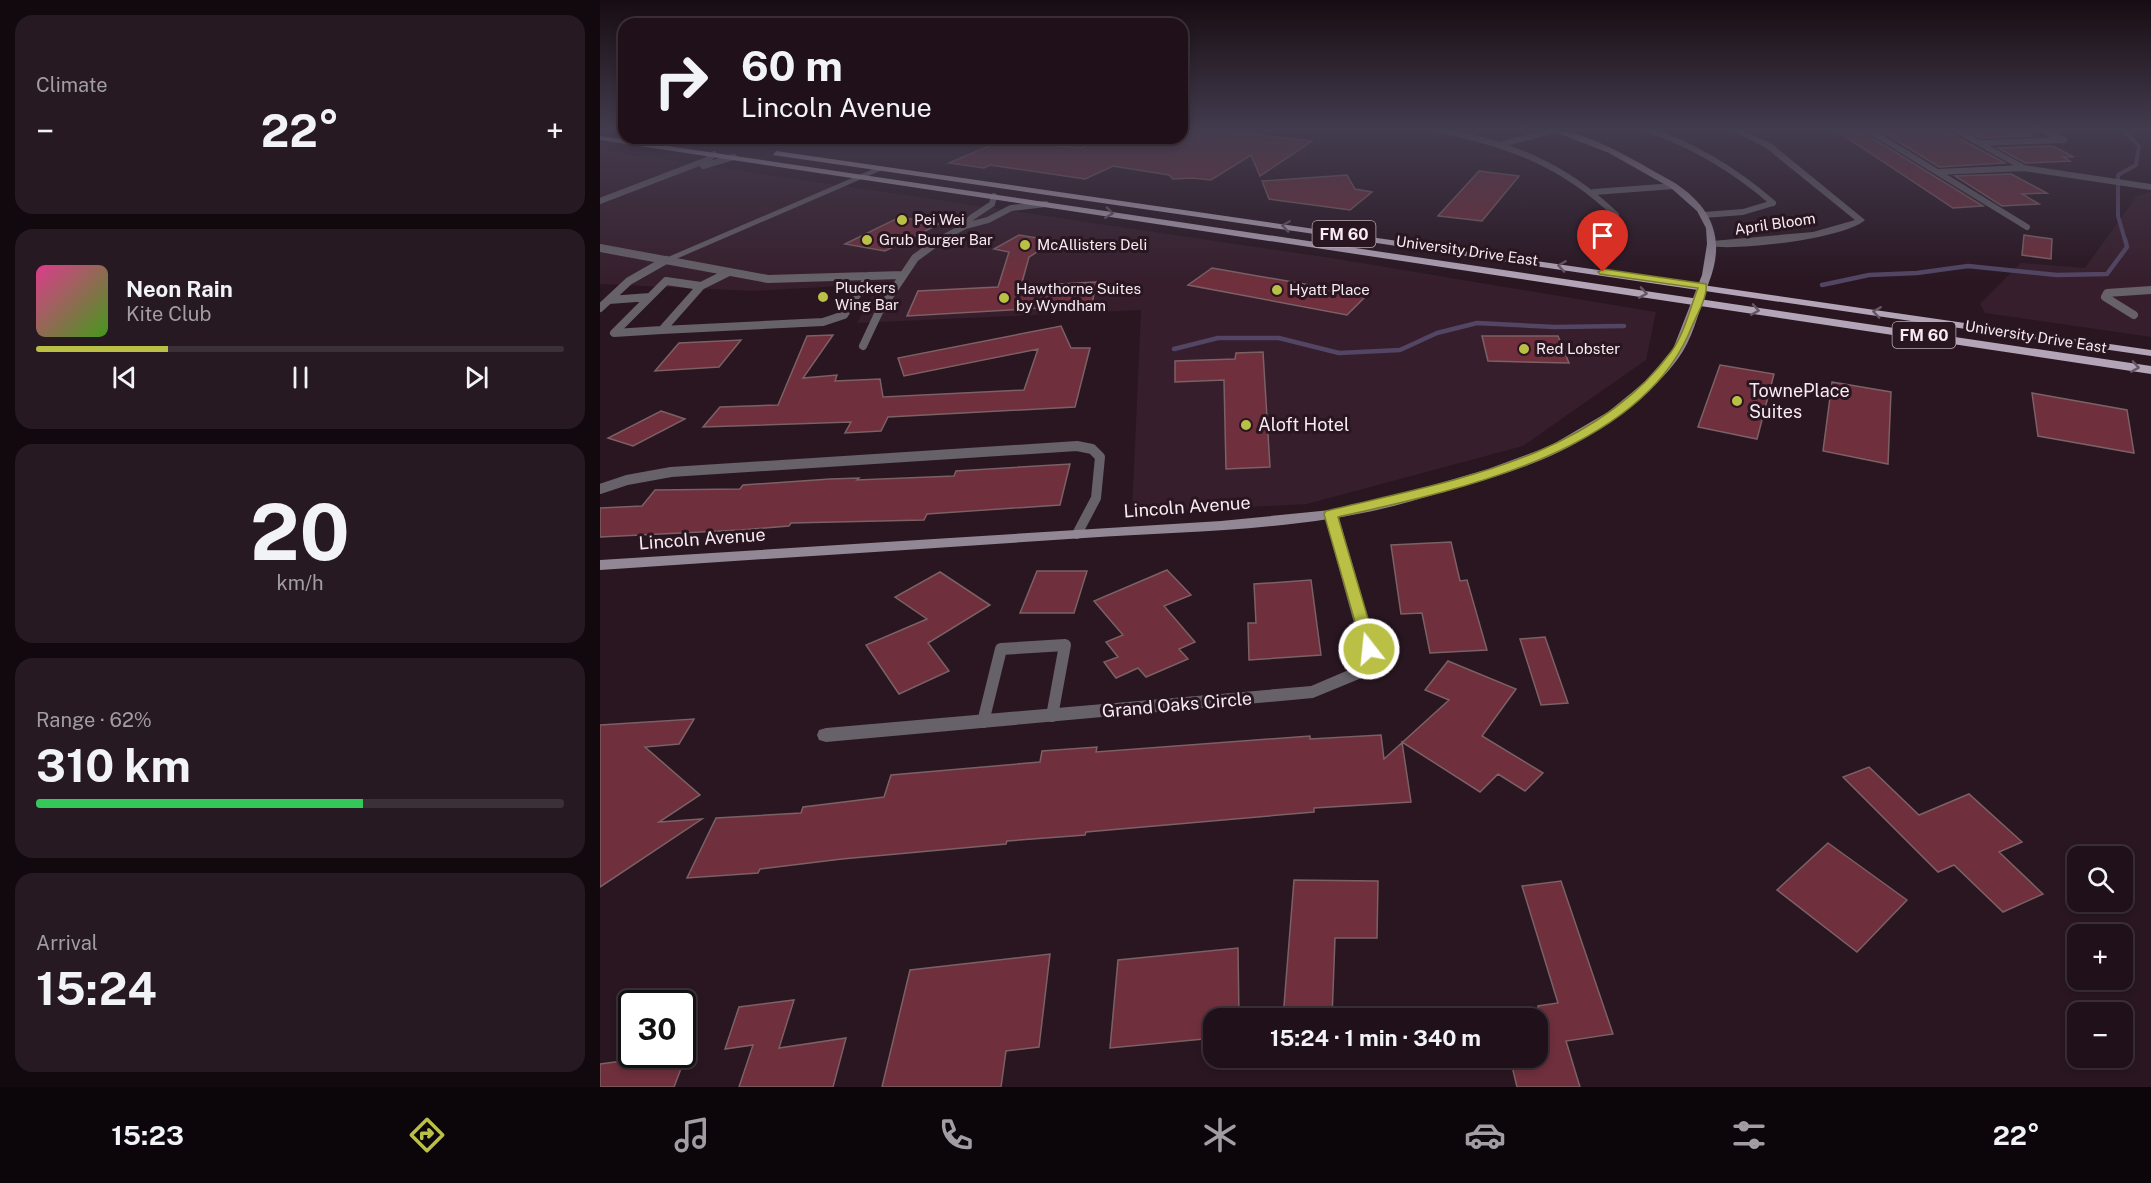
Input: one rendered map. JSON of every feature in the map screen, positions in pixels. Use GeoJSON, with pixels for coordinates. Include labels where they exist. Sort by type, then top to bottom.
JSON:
{"type":"FeatureCollection","features":[{"type":"Feature","properties":{"kind":"main road","name":"University Drive East"},"geometry":{"type":"LineString","coordinates":[[883,180],[2151,370]]}},
{"type":"Feature","properties":{"kind":"main road","name":"University Drive East"},"geometry":{"type":"LineString","coordinates":[[965,180],[2151,353]]}},
{"type":"Feature","properties":{"kind":"main road"},"geometry":{"type":"LineString","coordinates":[[1178,223],[1192,212]]}},
{"type":"Feature","properties":{"kind":"street"},"geometry":{"type":"LineString","coordinates":[[666,260],[857,180]]}},
{"type":"Feature","properties":{"kind":"street"},"geometry":{"type":"LineString","coordinates":[[1663,180],[1674,186],[1702,213],[1711,228],[1712,244]]}},
{"type":"Feature","properties":{"kind":"street","name":"April Bloom"},"geometry":{"type":"LineString","coordinates":[[1712,244],[1741,243],[1812,233],[1843,227],[1861,220],[1811,180]]}},
{"type":"Feature","properties":{"kind":"street","name":"Lincoln Avenue"},"geometry":{"type":"LineString","coordinates":[[600,565],[1077,534],[1331,514],[1403,499],[1493,472],[1555,450],[1604,422],[1650,384],[1678,350],[1703,286],[1712,244]]}},
{"type":"Feature","properties":{"kind":"street","name":"Grand Oaks Circle"},"geometry":{"type":"LineString","coordinates":[[826,735],[1052,717],[1312,692],[1358,673],[1369,649],[1331,514]]}},
{"type":"Feature","properties":{"kind":"lane"},"geometry":{"type":"LineString","coordinates":[[600,201],[658,180]]}},
{"type":"Feature","properties":{"kind":"lane"},"geometry":{"type":"LineString","coordinates":[[1577,180],[1594,192],[1616,215]]}},
{"type":"Feature","properties":{"kind":"lane"},"geometry":{"type":"LineString","coordinates":[[1702,213],[1743,212],[1773,203],[1744,180]]}},
{"type":"Feature","properties":{"kind":"lane"},"geometry":{"type":"LineString","coordinates":[[1951,180],[2027,227]]}},
{"type":"Feature","properties":{"kind":"lane"},"geometry":{"type":"LineString","coordinates":[[2100,180],[2148,187]]}},
{"type":"Feature","properties":{"kind":"lane"},"geometry":{"type":"LineString","coordinates":[[1594,192],[1674,186]]}},
{"type":"Feature","properties":{"kind":"lane"},"geometry":{"type":"LineString","coordinates":[[965,226],[971,218],[992,204],[994,196]]}},
{"type":"Feature","properties":{"kind":"lane"},"geometry":{"type":"LineString","coordinates":[[863,346],[902,274],[915,258],[944,236],[965,226],[988,220],[1011,208],[1046,204]]}},
{"type":"Feature","properties":{"kind":"lane"},"geometry":{"type":"LineString","coordinates":[[600,248],[768,279],[902,274]]}},
{"type":"Feature","properties":{"kind":"lane"},"geometry":{"type":"LineString","coordinates":[[600,308],[629,281],[666,260]]}},
{"type":"Feature","properties":{"kind":"lane"},"geometry":{"type":"LineString","coordinates":[[662,330],[701,286],[729,272]]}},
{"type":"Feature","properties":{"kind":"lane"},"geometry":{"type":"LineString","coordinates":[[701,286],[666,281],[614,333],[835,320],[844,315],[869,276]]}},
{"type":"Feature","properties":{"kind":"lane"},"geometry":{"type":"LineString","coordinates":[[2134,315],[2105,297],[2107,293],[2151,290]]}},
{"type":"Feature","properties":{"kind":"lane"},"geometry":{"type":"LineString","coordinates":[[609,300],[650,297]]}},
{"type":"Feature","properties":{"kind":"lane"},"geometry":{"type":"LineString","coordinates":[[600,489],[627,480],[671,472],[1077,446],[1092,449],[1100,457],[1096,498],[1077,534]]}},
{"type":"Feature","properties":{"kind":"lane"},"geometry":{"type":"LineString","coordinates":[[984,722],[1001,649],[1065,645],[1052,717]]}},
{"type":"Feature","properties":{"kind":"shaded area"},"geometry":{"type":"Polygon","coordinates":[[[600,180],[801,180],[1337,259],[1656,312],[1646,360],[1523,446],[1307,504],[1132,513],[1141,310],[857,323],[878,284],[754,291],[600,284],[600,180]]]}},
{"type":"Feature","properties":{"kind":"shaded area"},"geometry":{"type":"Polygon","coordinates":[[[2151,192],[2151,337],[1985,313],[1980,304],[2021,263],[2085,268],[2137,196],[2151,192]]]}},
{"type":"Feature","properties":{"kind":"building"},"geometry":{"type":"Polygon","coordinates":[[[1350,180],[1355,189],[1372,192],[1350,210],[1269,199],[1262,181],[1350,180]]]}},
{"type":"Feature","properties":{"kind":"building"},"geometry":{"type":"Polygon","coordinates":[[[1471,180],[1516,180],[1482,221],[1438,216],[1471,180]]]}},
{"type":"Feature","properties":{"kind":"building"},"geometry":{"type":"Polygon","coordinates":[[[1910,180],[1940,180],[1983,206],[1953,208],[1910,180]]]}},
{"type":"Feature","properties":{"kind":"building"},"geometry":{"type":"Polygon","coordinates":[[[1961,180],[2022,180],[2047,193],[2022,194],[2039,204],[2002,206],[1961,180]]]}},
{"type":"Feature","properties":{"kind":"building"},"geometry":{"type":"Polygon","coordinates":[[[900,217],[939,224],[885,251],[845,244],[900,217]]]}},
{"type":"Feature","properties":{"kind":"building","name":"Hawthorne Suites by Wyndham"},"geometry":{"type":"Polygon","coordinates":[[[1019,235],[1055,241],[1029,257],[1021,286],[1096,282],[1092,305],[907,316],[918,291],[998,287],[1009,252],[994,249],[1019,235]]]}},
{"type":"Feature","properties":{"kind":"building"},"geometry":{"type":"Polygon","coordinates":[[[2024,235],[2052,239],[2051,259],[2022,255],[2024,235]]]}},
{"type":"Feature","properties":{"kind":"building","name":"Hyatt Place"},"geometry":{"type":"Polygon","coordinates":[[[1212,268],[1367,295],[1347,315],[1188,285],[1212,268]]]}},
{"type":"Feature","properties":{"kind":"building"},"geometry":{"type":"Polygon","coordinates":[[[1061,326],[1071,348],[1090,348],[1075,407],[888,417],[881,431],[845,433],[851,422],[703,427],[720,407],[778,405],[807,336],[833,335],[803,378],[837,375],[835,381],[880,379],[883,397],[1024,390],[1038,349],[904,376],[898,358],[1061,326]]]}},
{"type":"Feature","properties":{"kind":"building","name":"Red Lobster"},"geometry":{"type":"Polygon","coordinates":[[[1482,336],[1558,336],[1569,363],[1488,361],[1482,336]]]}},
{"type":"Feature","properties":{"kind":"building"},"geometry":{"type":"Polygon","coordinates":[[[741,340],[719,367],[655,371],[679,343],[741,340]]]}},
{"type":"Feature","properties":{"kind":"building","name":"Aloft Hotel"},"geometry":{"type":"Polygon","coordinates":[[[1263,352],[1270,467],[1226,469],[1224,380],[1175,382],[1175,361],[1235,359],[1236,353],[1263,352]]]}},
{"type":"Feature","properties":{"kind":"building","name":"TownePlace Suites"},"geometry":{"type":"Polygon","coordinates":[[[1720,365],[1774,374],[1757,439],[1698,427],[1720,365]]]}},
{"type":"Feature","properties":{"kind":"building"},"geometry":{"type":"Polygon","coordinates":[[[1832,382],[1891,392],[1888,464],[1823,451],[1832,382]]]}},
{"type":"Feature","properties":{"kind":"building"},"geometry":{"type":"Polygon","coordinates":[[[2032,393],[2127,410],[2134,453],[2038,436],[2032,393]]]}},
{"type":"Feature","properties":{"kind":"building"},"geometry":{"type":"Polygon","coordinates":[[[661,411],[685,419],[633,446],[608,438],[661,411]]]}},
{"type":"Feature","properties":{"kind":"building"},"geometry":{"type":"Polygon","coordinates":[[[1070,464],[1060,505],[927,514],[924,520],[791,523],[789,526],[741,530],[600,537],[600,508],[642,506],[655,490],[740,489],[743,485],[830,479],[954,476],[956,471],[1070,464]]]}},
{"type":"Feature","properties":{"kind":"building"},"geometry":{"type":"Polygon","coordinates":[[[1451,542],[1460,581],[1467,580],[1487,650],[1430,653],[1422,613],[1401,614],[1391,545],[1451,542]]]}},
{"type":"Feature","properties":{"kind":"building"},"geometry":{"type":"Polygon","coordinates":[[[1167,570],[1191,595],[1164,606],[1195,642],[1179,649],[1188,659],[1146,677],[1138,668],[1116,678],[1104,662],[1118,657],[1106,642],[1123,635],[1094,601],[1167,570]]]}},
{"type":"Feature","properties":{"kind":"building"},"geometry":{"type":"Polygon","coordinates":[[[1037,571],[1087,571],[1074,613],[1020,613],[1037,571]]]}},
{"type":"Feature","properties":{"kind":"building"},"geometry":{"type":"Polygon","coordinates":[[[940,572],[990,605],[928,643],[949,671],[899,694],[866,645],[927,619],[895,597],[940,572]]]}},
{"type":"Feature","properties":{"kind":"building"},"geometry":{"type":"Polygon","coordinates":[[[1311,580],[1321,655],[1249,660],[1248,623],[1256,623],[1254,584],[1311,580]]]}},
{"type":"Feature","properties":{"kind":"building"},"geometry":{"type":"Polygon","coordinates":[[[1545,637],[1568,703],[1541,705],[1520,639],[1545,637]]]}},
{"type":"Feature","properties":{"kind":"building"},"geometry":{"type":"Polygon","coordinates":[[[1448,661],[1516,689],[1482,736],[1543,773],[1525,791],[1498,774],[1480,792],[1402,742],[1449,700],[1425,690],[1448,661]]]}},
{"type":"Feature","properties":{"kind":"building"},"geometry":{"type":"Polygon","coordinates":[[[694,719],[679,744],[645,747],[700,795],[659,822],[702,819],[600,887],[600,725],[694,719]]]}},
{"type":"Feature","properties":{"kind":"building"},"geometry":{"type":"Polygon","coordinates":[[[1381,735],[1384,759],[1402,743],[1411,802],[1314,808],[1314,812],[1086,832],[1085,835],[1007,841],[1006,844],[760,869],[758,873],[687,878],[716,818],[801,813],[803,807],[884,797],[891,775],[1040,762],[1042,751],[1097,747],[1096,752],[1310,736],[1310,739],[1381,735]]]}},
{"type":"Feature","properties":{"kind":"building"},"geometry":{"type":"Polygon","coordinates":[[[1869,767],[1919,815],[1969,794],[2022,842],[1999,852],[2043,894],[2003,912],[1954,865],[1938,872],[1843,777],[1869,767]]]}},
{"type":"Feature","properties":{"kind":"building"},"geometry":{"type":"Polygon","coordinates":[[[1828,843],[1907,900],[1857,952],[1777,890],[1828,843]]]}},
{"type":"Feature","properties":{"kind":"building"},"geometry":{"type":"Polygon","coordinates":[[[1294,880],[1378,881],[1377,938],[1335,938],[1332,1008],[1284,1008],[1294,880]]]}},
{"type":"Feature","properties":{"kind":"building"},"geometry":{"type":"Polygon","coordinates":[[[1561,881],[1613,1034],[1566,1041],[1580,1087],[1517,1087],[1512,1068],[1548,1068],[1548,1008],[1538,1008],[1538,1006],[1558,1003],[1522,886],[1561,881]]]}},
{"type":"Feature","properties":{"kind":"building"},"geometry":{"type":"Polygon","coordinates":[[[1238,948],[1239,1008],[1203,1008],[1203,1039],[1110,1048],[1118,960],[1238,948]]]}},
{"type":"Feature","properties":{"kind":"building"},"geometry":{"type":"Polygon","coordinates":[[[1050,954],[1039,1047],[1006,1051],[1001,1087],[882,1087],[910,970],[1050,954]]]}},
{"type":"Feature","properties":{"kind":"building"},"geometry":{"type":"Polygon","coordinates":[[[794,1000],[779,1048],[846,1038],[833,1087],[739,1087],[753,1045],[725,1049],[739,1007],[794,1000]]]}},
{"type":"Feature","properties":{"kind":"building"},"geometry":{"type":"Polygon","coordinates":[[[618,1062],[618,1068],[681,1068],[674,1087],[600,1087],[600,1064],[618,1062]]]}},
{"type":"Feature","properties":{"kind":"waterway"},"geometry":{"type":"LineString","coordinates":[[2118,180],[2118,216],[2125,240]]}},
{"type":"Feature","properties":{"kind":"waterway"},"geometry":{"type":"LineString","coordinates":[[1822,285],[1869,275],[1917,273],[1968,266],[2057,275],[2107,274],[2127,247],[2125,239]]}},
{"type":"Feature","properties":{"kind":"waterway"},"geometry":{"type":"LineString","coordinates":[[1174,349],[1218,338],[1279,338],[1339,353],[1400,350],[1437,333],[1477,323],[1555,327],[1624,326]]}},
{"type":"Feature","properties":{"kind":"place","name":"Pei Wei"},"geometry":{"type":"Point","coordinates":[902,220]}},
{"type":"Feature","properties":{"kind":"place","name":"Grub Burger Bar"},"geometry":{"type":"Point","coordinates":[867,240]}},
{"type":"Feature","properties":{"kind":"place","name":"McAllisters Deli"},"geometry":{"type":"Point","coordinates":[1025,245]}},
{"type":"Feature","properties":{"kind":"place","name":"Hyatt Place"},"geometry":{"type":"Point","coordinates":[1277,290]}},
{"type":"Feature","properties":{"kind":"place","name":"Pluckers Wing Bar"},"geometry":{"type":"Point","coordinates":[823,297]}},
{"type":"Feature","properties":{"kind":"place","name":"Hawthorne Suites by Wyndham"},"geometry":{"type":"Point","coordinates":[1004,298]}},
{"type":"Feature","properties":{"kind":"place","name":"Red Lobster"},"geometry":{"type":"Point","coordinates":[1524,349]}},
{"type":"Feature","properties":{"kind":"place","name":"TownePlace Suites"},"geometry":{"type":"Point","coordinates":[1737,401]}},
{"type":"Feature","properties":{"kind":"place","name":"Aloft Hotel"},"geometry":{"type":"Point","coordinates":[1246,425]}},
{"type":"Feature","properties":{"kind":"route"},"geometry":{"type":"LineString","coordinates":[[1369,649],[1331,514],[1403,499],[1493,472],[1555,450],[1604,422],[1650,384],[1678,350],[1703,286],[1603,272]]}}]}
